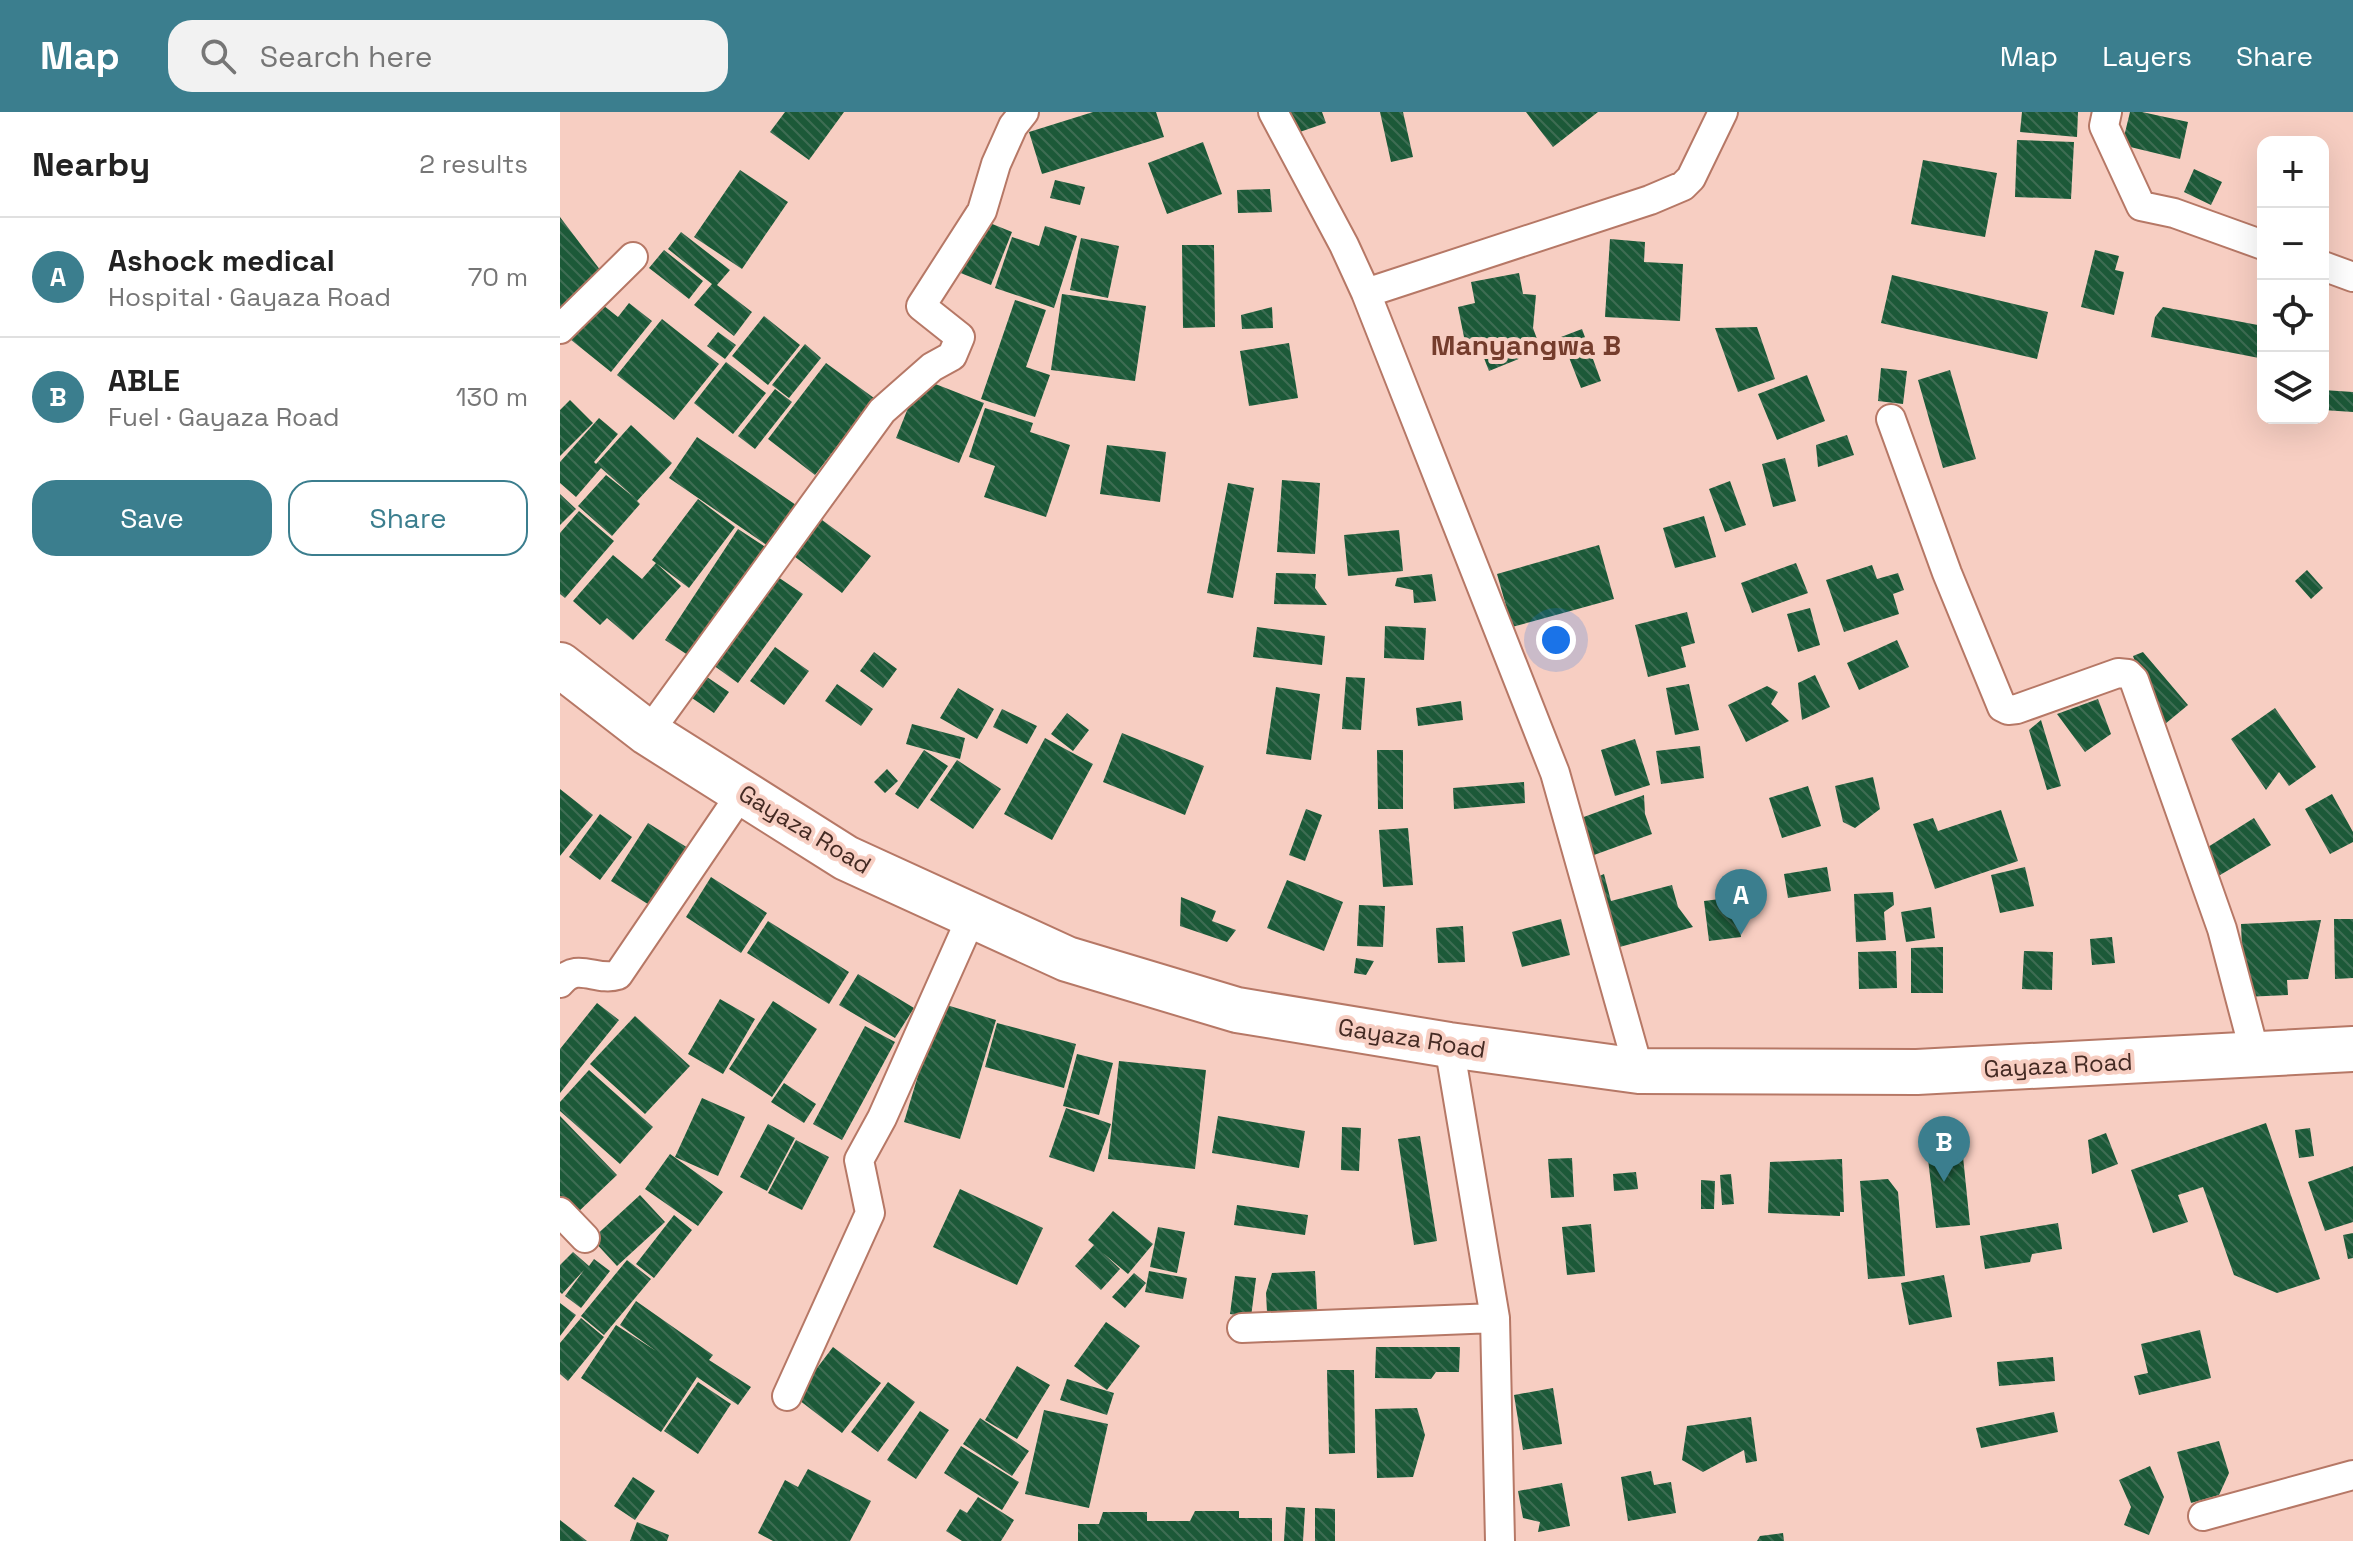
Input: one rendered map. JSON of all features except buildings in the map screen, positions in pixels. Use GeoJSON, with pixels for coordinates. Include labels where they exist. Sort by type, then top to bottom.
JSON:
{"type":"FeatureCollection","features":[{"type":"Feature","properties":{"kind":"main road","name":"Gayaza Road"},"geometry":{"type":"LineString","coordinates":[[560,665],[648,733],[846,858],[1067,959],[1237,1010],[1449,1045],[1639,1071],[1917,1072],[2353,1049]]}},
{"type":"Feature","properties":{"kind":"street"},"geometry":{"type":"LineString","coordinates":[[648,733],[882,411],[955,351],[960,337],[921,306],[982,211],[996,164],[1013,126],[1024,112]]}},
{"type":"Feature","properties":{"kind":"street"},"geometry":{"type":"LineString","coordinates":[[1273,112],[1366,293],[1555,773],[1639,1071]]}},
{"type":"Feature","properties":{"kind":"street"},"geometry":{"type":"LineString","coordinates":[[1366,293],[1650,200],[1683,186],[1691,178],[1723,112]]}},
{"type":"Feature","properties":{"kind":"street"},"geometry":{"type":"LineString","coordinates":[[2107,112],[2104,126],[2141,206],[2174,213],[2257,243]]}},
{"type":"Feature","properties":{"kind":"street"},"geometry":{"type":"LineString","coordinates":[[560,329],[633,257]]}},
{"type":"Feature","properties":{"kind":"street"},"geometry":{"type":"LineString","coordinates":[[2329,268],[2353,277]]}},
{"type":"Feature","properties":{"kind":"street"},"geometry":{"type":"LineString","coordinates":[[1891,419],[1947,573],[2002,707],[2017,709],[2118,673],[2128,674],[2134,680],[2222,929],[2255,1054]]}},
{"type":"Feature","properties":{"kind":"street"},"geometry":{"type":"LineString","coordinates":[[560,983],[565,976],[575,972],[608,977],[618,975],[743,791]]}},
{"type":"Feature","properties":{"kind":"street"},"geometry":{"type":"LineString","coordinates":[[787,1396],[870,1213],[859,1160],[882,1118],[972,916]]}},
{"type":"Feature","properties":{"kind":"street"},"geometry":{"type":"LineString","coordinates":[[1449,1045],[1495,1318],[1500,1541]]}},
{"type":"Feature","properties":{"kind":"street"},"geometry":{"type":"LineString","coordinates":[[560,1212],[585,1238]]}},
{"type":"Feature","properties":{"kind":"street"},"geometry":{"type":"LineString","coordinates":[[1242,1328],[1495,1318]]}},
{"type":"Feature","properties":{"kind":"street"},"geometry":{"type":"LineString","coordinates":[[2203,1516],[2353,1475]]}},
{"type":"Feature","properties":{"kind":"place","name":"Ashock medical"},"geometry":{"type":"Point","coordinates":[1741,935]}},
{"type":"Feature","properties":{"kind":"place","name":"ABLE"},"geometry":{"type":"Point","coordinates":[1944,1182]}},
{"type":"Feature","properties":{"kind":"district","name":"Manyangwa B"},"geometry":{"type":"Point","coordinates":[1526,345]}}]}
